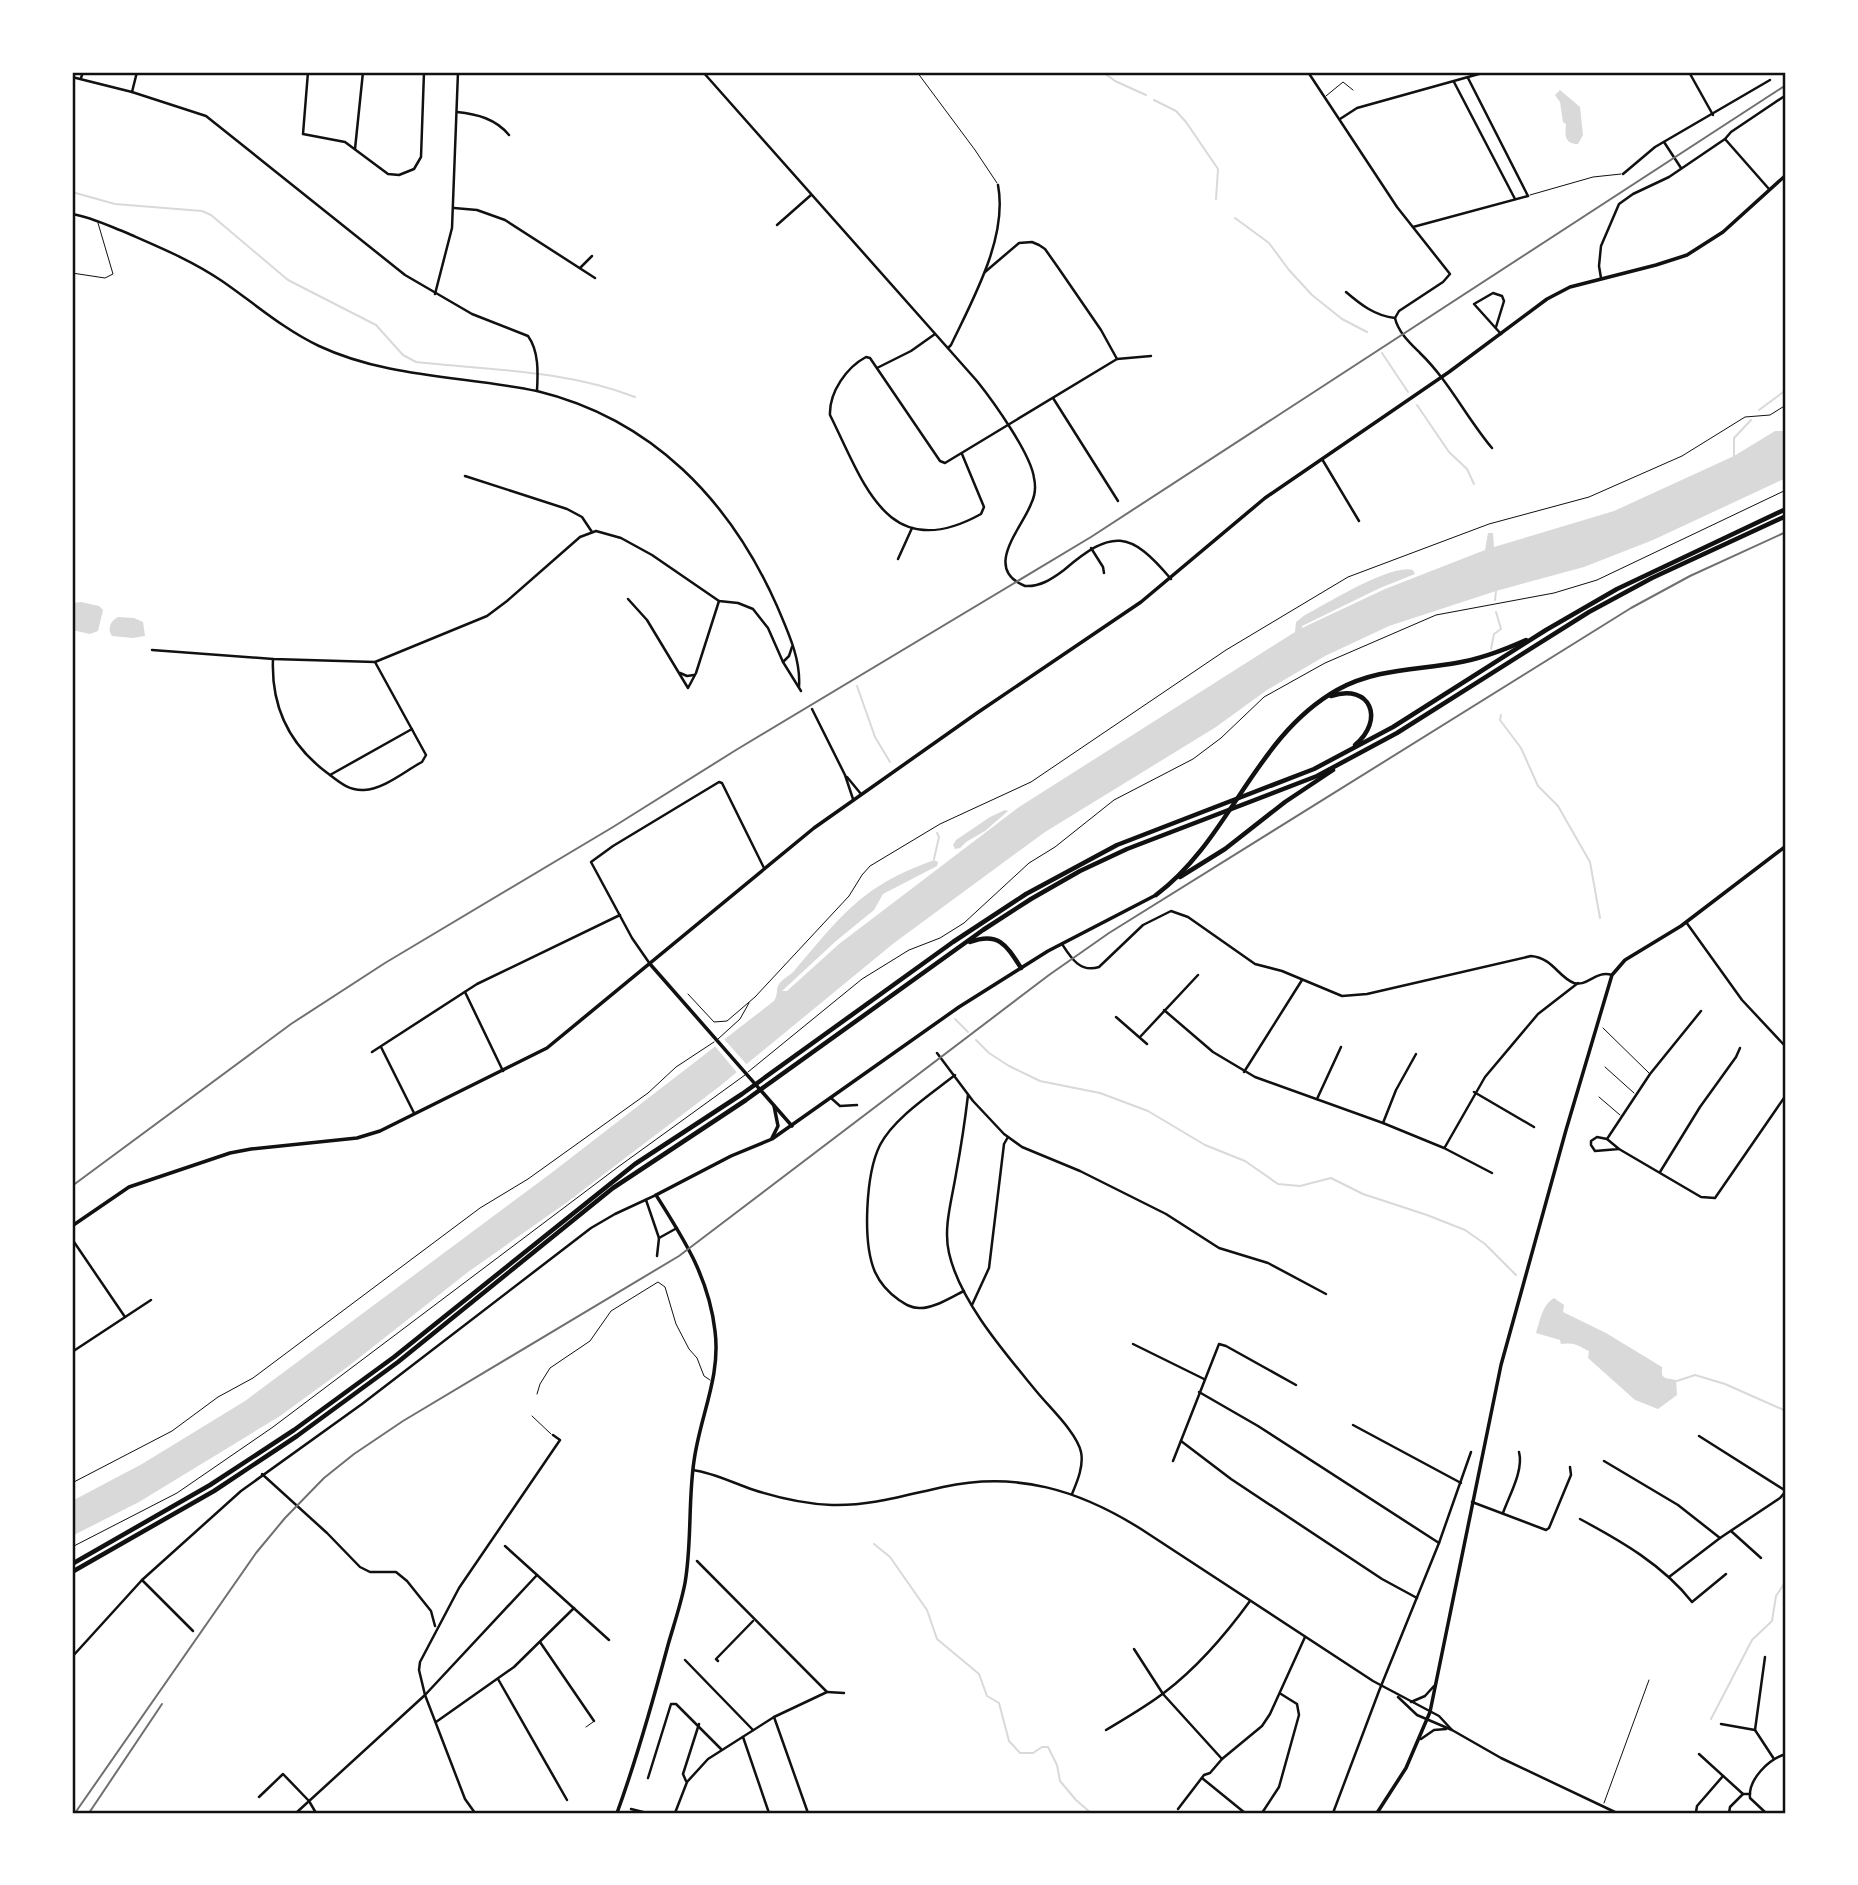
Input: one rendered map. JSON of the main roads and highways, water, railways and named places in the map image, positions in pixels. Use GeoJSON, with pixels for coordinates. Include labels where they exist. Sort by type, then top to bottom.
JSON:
{"type":"FeatureCollection","features":[{"type":"Feature","properties":{"kind":"highway"},"geometry":{"type":"LineString","coordinates":[[72,1564],[210,1485],[294,1430],[394,1357],[609,1182],[742,1094],[1003,907],[1084,861],[1148,832],[1294,778],[1345,753],[1412,715],[1546,630],[1651,571],[1786,509]]}},
{"type":"Feature","properties":{"kind":"highway"},"geometry":{"type":"LineString","coordinates":[[72,1572],[214,1490],[297,1436],[406,1356],[613,1188],[746,1100],[957,948],[1031,899],[1105,859],[1152,838],[1296,785],[1356,756],[1589,612],[1652,578],[1786,516]]}},
{"type":"Feature","properties":{"kind":"highway"},"geometry":{"type":"LineString","coordinates":[[1156,895],[1176,879],[1213,836],[1258,768],[1292,725],[1327,697],[1368,678],[1476,658],[1546,630]]}},
{"type":"Feature","properties":{"kind":"highway"},"geometry":{"type":"LineString","coordinates":[[1327,697],[1343,692],[1352,693],[1364,699],[1371,711],[1372,723],[1368,732],[1345,753]]}},
{"type":"Feature","properties":{"kind":"highway"},"geometry":{"type":"LineString","coordinates":[[1176,879],[1191,872],[1285,802],[1356,756]]}},
{"type":"Feature","properties":{"kind":"highway"},"geometry":{"type":"LineString","coordinates":[[957,948],[980,938],[998,940],[1007,947],[1021,968]]}},
{"type":"Feature","properties":{"kind":"main road"},"geometry":{"type":"LineString","coordinates":[[72,1226],[129,1187],[151,1178],[239,1151],[365,1136],[415,1115],[555,1042],[764,868],[853,799],[1115,621],[1171,579],[1265,498],[1414,397],[1557,293],[1687,255],[1723,232],[1786,175]]}},
{"type":"Feature","properties":{"kind":"main road"},"geometry":{"type":"LineString","coordinates":[[1377,1813],[1406,1768],[1421,1739],[1430,1712],[1501,1365],[1612,975],[1625,960],[1686,922],[1786,846]]}},
{"type":"Feature","properties":{"kind":"main road"},"geometry":{"type":"LineString","coordinates":[[617,1813],[683,1594],[693,1470],[714,1381],[716,1341],[707,1286],[697,1262],[656,1195],[731,1156],[772,1139],[942,1018],[1062,943],[1156,895]]}},
{"type":"Feature","properties":{"kind":"main road"},"geometry":{"type":"LineString","coordinates":[[650,964],[792,1126]]}},
{"type":"Feature","properties":{"kind":"main road"},"geometry":{"type":"LineString","coordinates":[[772,1139],[778,1126],[773,1104]]}},
{"type":"Feature","properties":{"kind":"waterway"},"geometry":{"type":"LineString","coordinates":[[1103,72],[1115,81],[1146,95]]}},
{"type":"Feature","properties":{"kind":"waterway"},"geometry":{"type":"LineString","coordinates":[[1154,100],[1176,111],[1218,169],[1216,199]]}},
{"type":"Feature","properties":{"kind":"waterway"},"geometry":{"type":"LineString","coordinates":[[72,192],[115,204],[202,211],[211,215],[288,280],[376,325],[403,355],[416,362],[554,376],[582,381],[635,397]]}},
{"type":"Feature","properties":{"kind":"waterway"},"geometry":{"type":"LineString","coordinates":[[1235,218],[1269,243],[1312,295],[1342,319],[1367,332]]}},
{"type":"Feature","properties":{"kind":"waterway"},"geometry":{"type":"LineString","coordinates":[[1382,353],[1408,392]]}},
{"type":"Feature","properties":{"kind":"waterway"},"geometry":{"type":"LineString","coordinates":[[1759,410],[1786,390]]}},
{"type":"Feature","properties":{"kind":"waterway"},"geometry":{"type":"LineString","coordinates":[[1417,405],[1449,452],[1467,469],[1474,484]]}},
{"type":"Feature","properties":{"kind":"waterway"},"geometry":{"type":"LineString","coordinates":[[1734,457],[1734,438],[1751,420]]}},
{"type":"Feature","properties":{"kind":"waterway"},"geometry":{"type":"LineString","coordinates":[[1495,600],[1496,591]]}},
{"type":"Feature","properties":{"kind":"waterway"},"geometry":{"type":"LineString","coordinates":[[1491,649],[1494,634],[1501,629],[1496,612]]}},
{"type":"Feature","properties":{"kind":"waterway"},"geometry":{"type":"LineString","coordinates":[[857,686],[875,737],[890,762]]}},
{"type":"Feature","properties":{"kind":"waterway"},"geometry":{"type":"LineString","coordinates":[[1501,715],[1500,720],[1521,748],[1538,786],[1558,806],[1590,862],[1600,918]]}},
{"type":"Feature","properties":{"kind":"waterway"},"geometry":{"type":"LineString","coordinates":[[934,859],[939,837],[937,833]]}},
{"type":"Feature","properties":{"kind":"waterway"},"geometry":{"type":"LineString","coordinates":[[955,1019],[968,1032]]}},
{"type":"Feature","properties":{"kind":"waterway"},"geometry":{"type":"LineString","coordinates":[[976,1040],[989,1053],[1009,1066],[1040,1081],[1100,1093],[1148,1111],[1205,1145],[1245,1161],[1278,1184],[1300,1186],[1331,1178],[1363,1194],[1465,1230],[1485,1244],[1516,1275]]}},
{"type":"Feature","properties":{"kind":"waterway"},"geometry":{"type":"LineString","coordinates":[[1677,1381],[1695,1375],[1725,1384],[1786,1411]]}},
{"type":"Feature","properties":{"kind":"waterway"},"geometry":{"type":"LineString","coordinates":[[874,1544],[890,1557],[927,1610],[937,1639],[979,1674],[987,1696],[999,1703],[1009,1741],[1020,1753],[1033,1753],[1042,1747],[1048,1747],[1057,1765],[1060,1781],[1091,1813]]}},
{"type":"Feature","properties":{"kind":"waterway"},"geometry":{"type":"LineString","coordinates":[[1711,1719],[1752,1640],[1772,1621],[1776,1596],[1786,1581]]}},
{"type":"Feature","properties":{"kind":"railway"},"geometry":{"type":"LineString","coordinates":[[72,1186],[291,1024],[385,963],[1091,537],[1786,85]]}},
{"type":"Feature","properties":{"kind":"railway"},"geometry":{"type":"LineString","coordinates":[[75,1813],[256,1553],[324,1478],[354,1454],[403,1421],[679,1256],[1049,975],[1109,933],[1631,608],[1690,576],[1786,532]]}},
{"type":"Feature","properties":{"kind":"railway"},"geometry":{"type":"LineString","coordinates":[[89,1813],[162,1704]]}}]}
